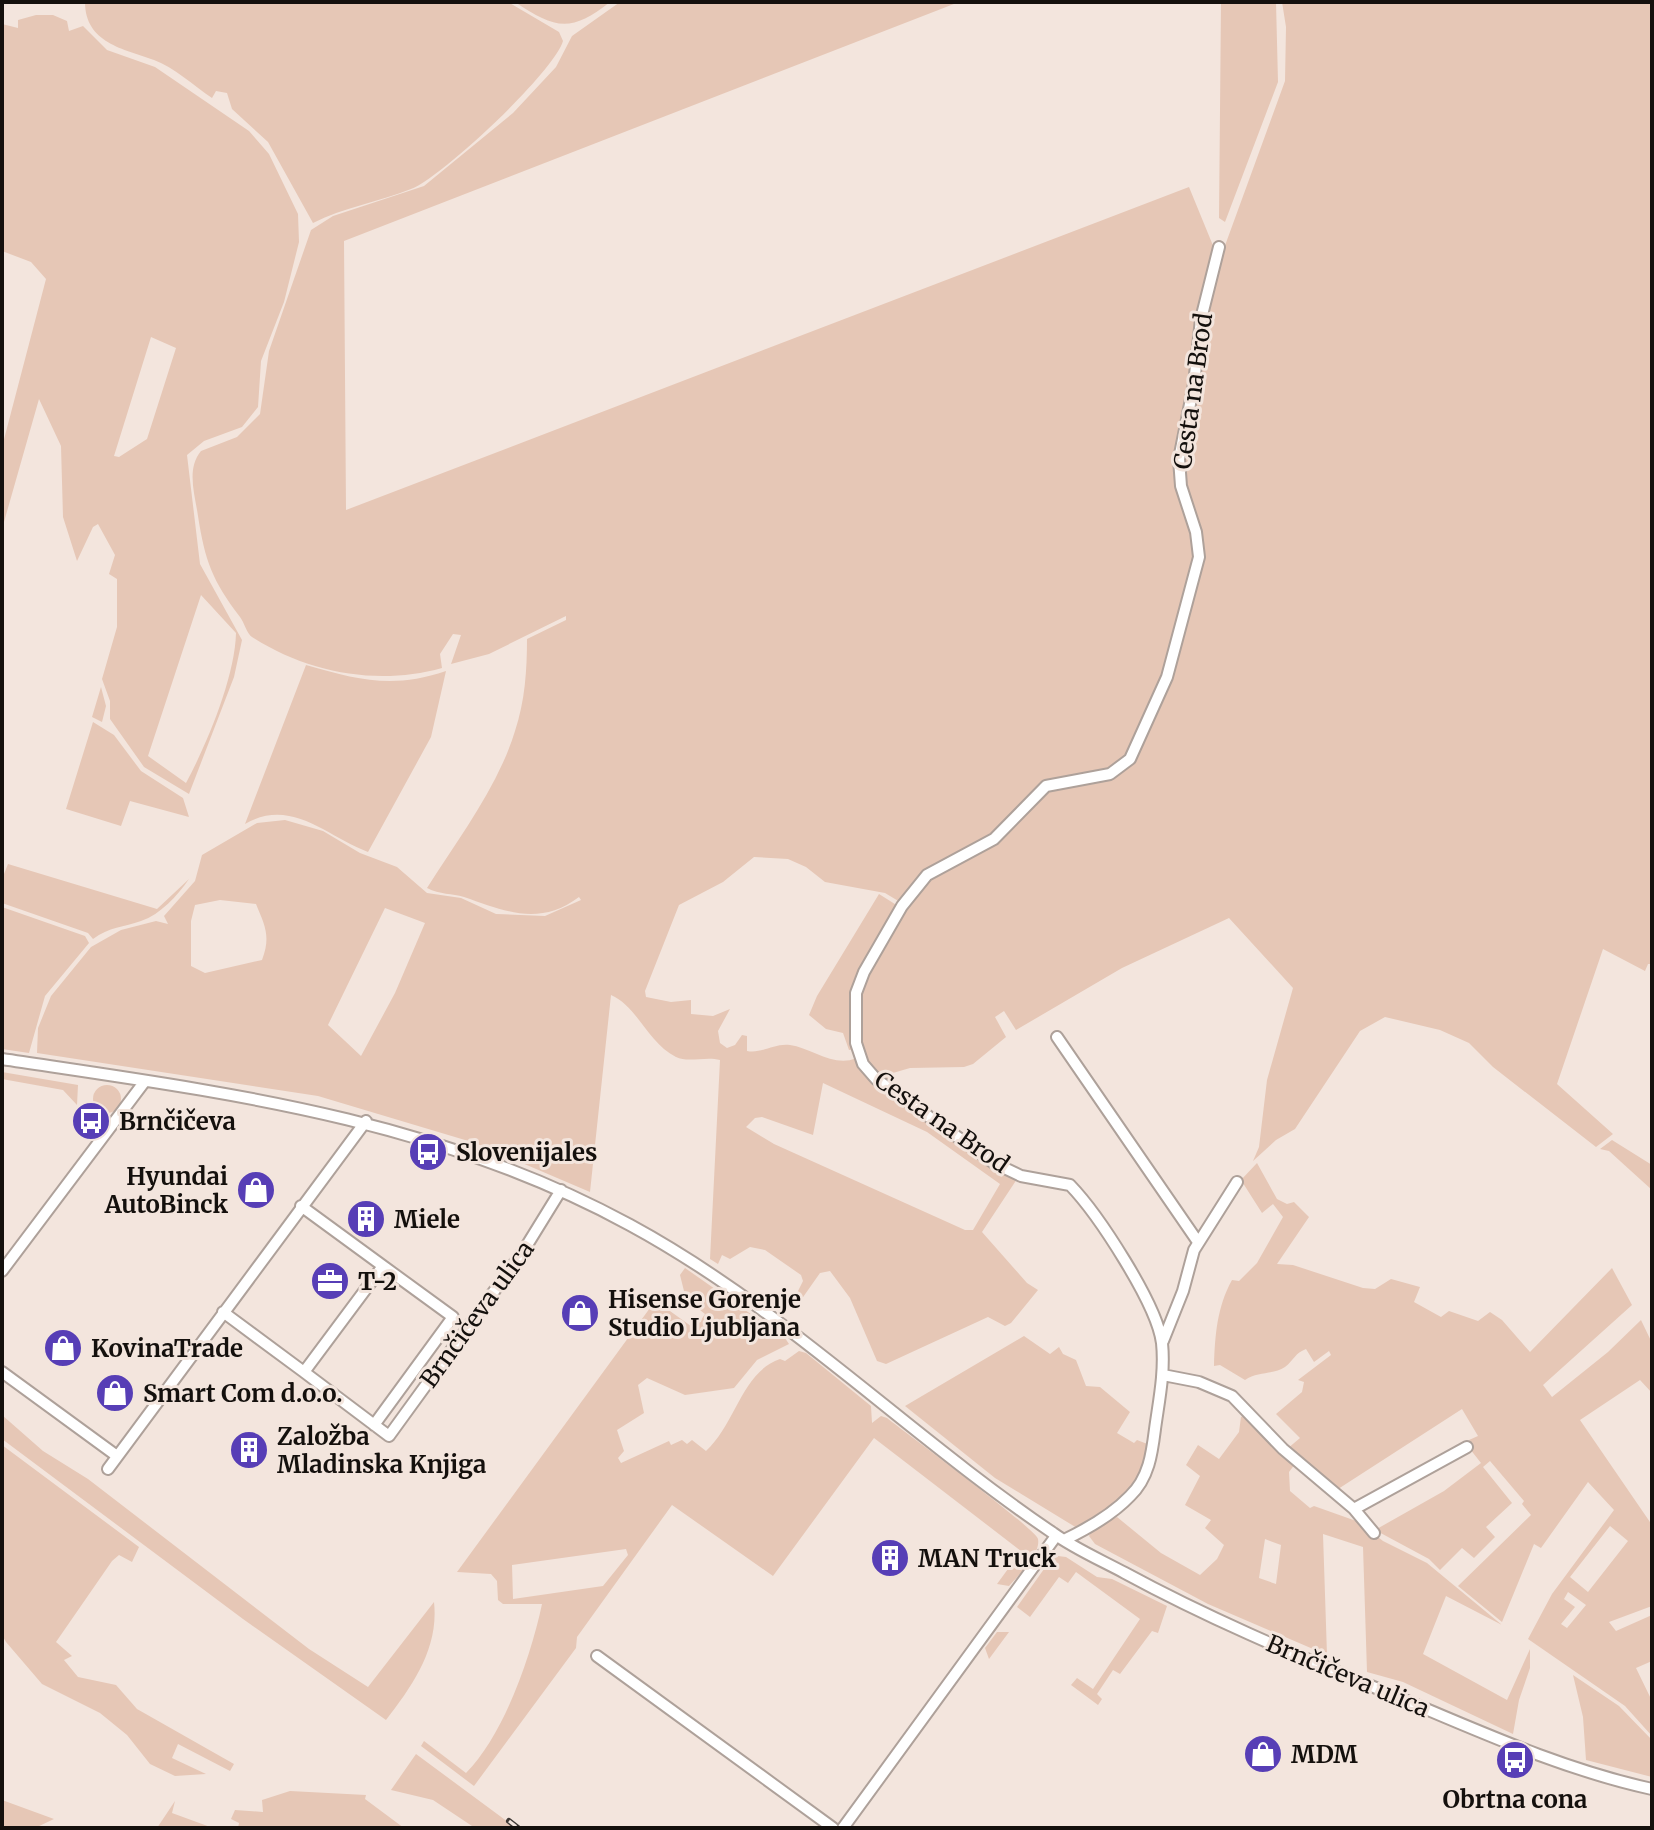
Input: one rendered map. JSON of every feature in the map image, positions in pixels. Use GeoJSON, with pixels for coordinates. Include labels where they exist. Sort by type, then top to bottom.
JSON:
{"type":"FeatureCollection","features":[{"type":"Feature","properties":{"kind":"street","name":"Cesta na Brod"},"geometry":{"type":"LineString","coordinates":[[1060,1538],[1083,1531],[1131,1496],[1151,1460],[1163,1375],[1162,1343],[1149,1303],[1070,1185],[1021,1176],[994,1163],[876,1079],[863,1064],[856,1043],[855,1004],[864,972],[918,883],[946,863],[994,839],[1046,786],[1110,774],[1130,759],[1167,677],[1199,557],[1196,532],[1181,486],[1179,459],[1194,384],[1201,319],[1219,247]]}},
{"type":"Feature","properties":{"kind":"street"},"geometry":{"type":"LineString","coordinates":[[1057,1037],[1198,1242]]}},
{"type":"Feature","properties":{"kind":"street","name":"Brnčičeva ulica"},"geometry":{"type":"LineString","coordinates":[[2,1059],[366,1121],[454,1147],[561,1190],[685,1256],[762,1307],[1060,1538],[1176,1601],[1332,1670],[1568,1766],[1652,1789]]}},
{"type":"Feature","properties":{"kind":"street"},"geometry":{"type":"LineString","coordinates":[[2,1271],[145,1081]]}},
{"type":"Feature","properties":{"kind":"street"},"geometry":{"type":"LineString","coordinates":[[108,1469],[366,1121]]}},
{"type":"Feature","properties":{"kind":"street"},"geometry":{"type":"LineString","coordinates":[[1162,1343],[1198,1242],[1237,1182]]}},
{"type":"Feature","properties":{"kind":"street","name":"Brnčičeva ulica"},"geometry":{"type":"LineString","coordinates":[[374,1425],[389,1436],[524,1250],[561,1190]]}},
{"type":"Feature","properties":{"kind":"street"},"geometry":{"type":"LineString","coordinates":[[223,1312],[374,1425],[453,1317],[301,1206]]}},
{"type":"Feature","properties":{"kind":"street"},"geometry":{"type":"LineString","coordinates":[[304,1372],[383,1266]]}},
{"type":"Feature","properties":{"kind":"street"},"geometry":{"type":"LineString","coordinates":[[2,1372],[117,1456]]}},
{"type":"Feature","properties":{"kind":"street"},"geometry":{"type":"LineString","coordinates":[[1163,1375],[1199,1382],[1232,1396],[1283,1449],[1354,1509],[1374,1533]]}},
{"type":"Feature","properties":{"kind":"street"},"geometry":{"type":"LineString","coordinates":[[1354,1509],[1467,1447]]}},
{"type":"Feature","properties":{"kind":"street"},"geometry":{"type":"LineString","coordinates":[[843,1828],[1060,1538]]}},
{"type":"Feature","properties":{"kind":"street"},"geometry":{"type":"LineString","coordinates":[[597,1656],[833,1828]]}},
{"type":"Feature","properties":{"kind":"shaded area"},"geometry":{"type":"Polygon","coordinates":[[[85,2],[508,2],[559,32],[563,41],[540,76],[447,165],[411,189],[313,223],[268,142],[232,109],[227,93],[216,91],[212,98],[161,63],[108,42],[92,27],[85,2]]]}},
{"type":"Feature","properties":{"kind":"shaded area"},"geometry":{"type":"Polygon","coordinates":[[[515,2],[610,2],[584,19],[563,24],[541,18],[515,2]]]}},
{"type":"Feature","properties":{"kind":"shaded area"},"geometry":{"type":"Polygon","coordinates":[[[620,2],[959,2],[344,241],[346,510],[1189,187],[1214,248],[1200,312],[1193,311],[1191,315],[1197,326],[1192,373],[1176,444],[1175,474],[1196,553],[1163,685],[1144,713],[1127,757],[1111,770],[1069,776],[1042,784],[1013,818],[982,842],[953,855],[920,877],[900,902],[885,893],[825,882],[806,867],[788,859],[754,857],[723,882],[679,905],[645,991],[646,997],[671,1002],[691,1000],[691,1014],[713,1016],[730,1009],[718,1031],[720,1043],[727,1048],[735,1045],[742,1035],[747,1036],[747,1051],[790,1045],[840,1061],[856,1058],[866,1071],[905,1105],[979,1157],[1017,1179],[982,1232],[1027,1283],[1038,1290],[1005,1326],[988,1317],[886,1364],[877,1361],[850,1298],[830,1271],[820,1273],[801,1300],[796,1295],[803,1281],[801,1275],[765,1250],[750,1247],[730,1259],[722,1255],[718,1264],[710,1259],[720,1060],[676,1057],[658,1043],[629,1008],[611,995],[590,1192],[475,1143],[318,1096],[37,1053],[38,1028],[51,996],[91,947],[121,930],[156,921],[168,924],[164,916],[195,881],[202,855],[257,823],[285,820],[323,831],[360,853],[397,867],[427,893],[461,898],[496,914],[545,916],[581,900],[579,897],[550,912],[522,914],[427,888],[476,812],[508,752],[523,697],[527,639],[566,620],[566,616],[489,654],[451,664],[461,635],[453,634],[440,654],[442,668],[418,673],[369,676],[344,673],[296,660],[250,635],[223,592],[211,570],[204,546],[193,482],[196,458],[201,451],[237,437],[260,414],[269,351],[311,230],[333,216],[424,186],[513,113],[556,67],[572,36],[620,2]],[[220,900],[195,905],[191,921],[191,966],[205,973],[262,960],[265,952],[266,931],[256,904],[220,900]],[[385,908],[328,1025],[361,1056],[395,993],[425,923],[385,908]],[[823,1083],[813,1135],[762,1117],[755,1118],[746,1127],[774,1144],[965,1230],[973,1230],[1000,1184],[927,1132],[823,1083]]]}},
{"type":"Feature","properties":{"kind":"shaded area"},"geometry":{"type":"Polygon","coordinates":[[[1221,2],[1276,2],[1278,82],[1225,222],[1219,218],[1221,2]]]}},
{"type":"Feature","properties":{"kind":"shaded area"},"geometry":{"type":"Polygon","coordinates":[[[1282,2],[1652,2],[1652,964],[1648,964],[1645,971],[1603,949],[1557,1084],[1613,1134],[1596,1147],[1493,1067],[1469,1043],[1440,1030],[1385,1017],[1360,1031],[1295,1129],[1276,1140],[1253,1161],[1259,1147],[1267,1080],[1293,988],[1229,918],[1122,968],[1016,1030],[1004,1011],[995,1017],[1006,1037],[973,1064],[964,1067],[910,1068],[886,1075],[932,1113],[868,1067],[860,1049],[856,1009],[863,980],[910,898],[925,882],[1000,840],[1044,791],[1103,780],[1134,760],[1201,563],[1182,453],[1219,262],[1285,81],[1286,27],[1282,2]]]}},
{"type":"Feature","properties":{"kind":"shaded area"},"geometry":{"type":"Polygon","coordinates":[[[36,15],[53,15],[67,21],[69,31],[83,26],[107,50],[155,67],[249,131],[269,154],[298,214],[299,242],[284,302],[261,361],[258,407],[242,427],[204,441],[187,455],[200,564],[242,640],[234,677],[189,794],[144,767],[110,719],[110,701],[102,679],[117,627],[117,579],[109,574],[115,555],[98,524],[93,527],[77,561],[63,517],[61,446],[39,399],[2,529],[2,447],[46,279],[31,262],[2,251],[2,24],[18,28],[18,20],[36,15]],[[151,337],[114,456],[119,457],[147,439],[176,348],[151,337]],[[201,595],[148,756],[186,783],[218,710],[231,670],[236,633],[201,595]]]}},
{"type":"Feature","properties":{"kind":"shaded area"},"geometry":{"type":"Polygon","coordinates":[[[306,665],[342,675],[392,681],[427,677],[446,671],[431,737],[368,852],[294,817],[262,817],[245,824],[306,665]]]}},
{"type":"Feature","properties":{"kind":"shaded area"},"geometry":{"type":"Polygon","coordinates":[[[101,687],[106,706],[102,722],[92,717],[101,687]]]}},
{"type":"Feature","properties":{"kind":"shaded area"},"geometry":{"type":"Polygon","coordinates":[[[93,722],[114,735],[141,771],[183,798],[189,817],[130,801],[121,826],[66,809],[93,722]]]}},
{"type":"Feature","properties":{"kind":"shaded area"},"geometry":{"type":"Polygon","coordinates":[[[8,864],[157,909],[189,879],[174,898],[155,914],[93,939],[88,933],[2,903],[2,879],[8,864]]]}},
{"type":"Feature","properties":{"kind":"shaded area"},"geometry":{"type":"Polygon","coordinates":[[[879,894],[898,906],[857,977],[854,1049],[849,1050],[843,1033],[826,1029],[809,1015],[817,996],[879,894]]]}},
{"type":"Feature","properties":{"kind":"shaded area"},"geometry":{"type":"Polygon","coordinates":[[[2,907],[85,936],[89,943],[45,996],[29,1053],[2,1049],[2,907]]]}},
{"type":"Feature","properties":{"kind":"shaded area"},"geometry":{"type":"Polygon","coordinates":[[[2,1072],[78,1085],[77,1105],[63,1090],[2,1079],[2,1072]]]}},
{"type":"Feature","properties":{"kind":"shaded area"},"geometry":{"type":"Polygon","coordinates":[[[107,1085],[117,1089],[121,1099],[117,1109],[107,1113],[97,1109],[93,1099],[97,1089],[107,1085]]]}},
{"type":"Feature","properties":{"kind":"shaded area"},"geometry":{"type":"Polygon","coordinates":[[[1612,1140],[1652,1165],[1652,1190],[1609,1151],[1600,1149],[1612,1140]]]}},
{"type":"Feature","properties":{"kind":"shaded area"},"geometry":{"type":"Polygon","coordinates":[[[1257,1163],[1277,1199],[1287,1204],[1294,1202],[1309,1217],[1277,1264],[1293,1265],[1363,1288],[1375,1289],[1391,1279],[1420,1287],[1414,1302],[1441,1317],[1449,1311],[1478,1321],[1490,1312],[1502,1320],[1530,1352],[1612,1268],[1632,1305],[1543,1385],[1552,1397],[1608,1352],[1641,1320],[1652,1343],[1652,1393],[1640,1380],[1580,1420],[1652,1525],[1652,1606],[1609,1622],[1616,1631],[1652,1615],[1652,1661],[1636,1668],[1652,1701],[1652,1736],[1625,1706],[1528,1639],[1552,1594],[1614,1510],[1588,1482],[1541,1548],[1534,1544],[1502,1622],[1458,1586],[1531,1515],[1522,1504],[1524,1501],[1490,1461],[1483,1467],[1512,1503],[1486,1527],[1495,1537],[1474,1558],[1462,1548],[1440,1570],[1429,1559],[1375,1530],[1444,1491],[1481,1463],[1470,1449],[1473,1446],[1469,1440],[1478,1436],[1462,1409],[1335,1491],[1287,1449],[1300,1438],[1276,1414],[1302,1392],[1304,1382],[1298,1380],[1331,1355],[1329,1351],[1314,1362],[1306,1349],[1280,1369],[1245,1380],[1220,1365],[1214,1366],[1218,1322],[1227,1290],[1232,1280],[1239,1281],[1257,1263],[1283,1217],[1273,1204],[1262,1213],[1241,1180],[1257,1163]],[[1610,1526],[1570,1577],[1588,1592],[1628,1541],[1610,1526]],[[1568,1592],[1564,1599],[1575,1607],[1561,1624],[1567,1628],[1586,1605],[1568,1592]]]}},
{"type":"Feature","properties":{"kind":"shaded area"},"geometry":{"type":"Polygon","coordinates":[[[685,1268],[785,1338],[789,1344],[757,1360],[734,1388],[685,1395],[647,1378],[638,1385],[644,1413],[617,1430],[624,1451],[618,1458],[621,1463],[669,1441],[671,1445],[682,1440],[687,1444],[692,1440],[706,1451],[725,1427],[757,1375],[767,1366],[780,1359],[785,1361],[799,1351],[806,1353],[871,1406],[872,1423],[881,1416],[887,1418],[1016,1518],[1038,1539],[1036,1551],[1009,1586],[997,1584],[1021,1551],[874,1438],[773,1576],[672,1505],[577,1637],[576,1648],[474,1786],[421,1746],[424,1741],[466,1773],[480,1757],[514,1694],[542,1604],[503,1604],[498,1600],[497,1581],[491,1574],[457,1572],[658,1297],[663,1306],[695,1329],[705,1314],[686,1299],[680,1275],[685,1268]],[[626,1549],[512,1565],[513,1599],[603,1586],[628,1555],[626,1549]]]}},
{"type":"Feature","properties":{"kind":"shaded area"},"geometry":{"type":"Polygon","coordinates":[[[1024,1336],[1050,1354],[1059,1347],[1063,1354],[1076,1360],[1086,1386],[1100,1387],[1130,1412],[1117,1433],[1134,1443],[1137,1440],[1150,1445],[1139,1474],[1124,1495],[1077,1528],[995,1478],[905,1406],[1024,1336]]]}},
{"type":"Feature","properties":{"kind":"shaded area"},"geometry":{"type":"Polygon","coordinates":[[[1247,1414],[1295,1464],[1289,1472],[1290,1491],[1310,1508],[1314,1506],[1359,1522],[1383,1541],[1427,1563],[1502,1625],[1446,1596],[1423,1654],[1507,1700],[1530,1649],[1530,1668],[1519,1700],[1513,1734],[1403,1682],[1367,1672],[1363,1547],[1323,1534],[1327,1655],[1208,1604],[1095,1544],[1089,1536],[1093,1528],[1117,1517],[1161,1553],[1200,1575],[1217,1559],[1224,1545],[1205,1528],[1211,1520],[1185,1505],[1200,1476],[1186,1465],[1198,1445],[1219,1459],[1239,1432],[1241,1417],[1247,1414]],[[1265,1539],[1259,1578],[1276,1584],[1281,1545],[1265,1539]]]}},
{"type":"Feature","properties":{"kind":"shaded area"},"geometry":{"type":"Polygon","coordinates":[[[2,1415],[43,1451],[88,1479],[309,1649],[368,1687],[434,1602],[428,1650],[406,1693],[386,1720],[243,1619],[2,1439],[2,1415]]]}},
{"type":"Feature","properties":{"kind":"shaded area"},"geometry":{"type":"Polygon","coordinates":[[[2,1445],[139,1547],[132,1562],[119,1555],[112,1561],[56,1642],[72,1656],[64,1660],[78,1677],[116,1685],[137,1709],[234,1764],[230,1771],[178,1744],[172,1758],[206,1774],[175,1776],[150,1764],[127,1735],[100,1713],[42,1684],[6,1642],[2,1635],[2,1445]]]}},
{"type":"Feature","properties":{"kind":"shaded area"},"geometry":{"type":"Polygon","coordinates":[[[1058,1556],[1066,1557],[1097,1577],[1112,1579],[1167,1606],[1158,1633],[1152,1631],[1120,1674],[1113,1670],[1097,1694],[1102,1699],[1098,1705],[1071,1685],[1077,1678],[1093,1689],[1140,1619],[1076,1572],[1068,1583],[1059,1577],[1030,1617],[1017,1607],[1049,1562],[1058,1556]]]}},
{"type":"Feature","properties":{"kind":"shaded area"},"geometry":{"type":"Polygon","coordinates":[[[997,1632],[1009,1632],[989,1659],[985,1648],[997,1632]]]}},
{"type":"Feature","properties":{"kind":"shaded area"},"geometry":{"type":"Polygon","coordinates":[[[1573,1675],[1619,1706],[1652,1740],[1652,1777],[1586,1760],[1583,1717],[1573,1675]]]}},
{"type":"Feature","properties":{"kind":"shaded area"},"geometry":{"type":"Polygon","coordinates":[[[416,1754],[516,1828],[475,1828],[433,1800],[391,1790],[416,1754]]]}},
{"type":"Feature","properties":{"kind":"shaded area"},"geometry":{"type":"Polygon","coordinates":[[[290,1791],[366,1795],[365,1799],[404,1828],[238,1828],[239,1823],[231,1819],[235,1810],[263,1812],[262,1800],[290,1791]]]}},
{"type":"Feature","properties":{"kind":"shaded area"},"geometry":{"type":"Polygon","coordinates":[[[2,1800],[54,1819],[35,1828],[5,1828],[2,1824],[2,1800]]]}},
{"type":"Feature","properties":{"kind":"shaded area"},"geometry":{"type":"Polygon","coordinates":[[[175,1801],[172,1813],[213,1828],[157,1828],[175,1801]]]}},
{"type":"Feature","properties":{"kind":"railway"},"geometry":{"type":"LineString","coordinates":[[509,1821],[518,1828]]}},
{"type":"Feature","properties":{"kind":"place","name":"Brnčičeva"},"geometry":{"type":"Point","coordinates":[91,1121]}},
{"type":"Feature","properties":{"kind":"place","name":"Slovenijales"},"geometry":{"type":"Point","coordinates":[428,1152]}},
{"type":"Feature","properties":{"kind":"place","name":"Hyundai AutoBinck"},"geometry":{"type":"Point","coordinates":[256,1190]}},
{"type":"Feature","properties":{"kind":"place","name":"Miele"},"geometry":{"type":"Point","coordinates":[366,1219]}},
{"type":"Feature","properties":{"kind":"place","name":"T-2"},"geometry":{"type":"Point","coordinates":[330,1281]}},
{"type":"Feature","properties":{"kind":"place","name":"Hisense Gorenje Studio Ljubljana"},"geometry":{"type":"Point","coordinates":[580,1313]}},
{"type":"Feature","properties":{"kind":"place","name":"KovinaTrade"},"geometry":{"type":"Point","coordinates":[63,1348]}},
{"type":"Feature","properties":{"kind":"place","name":"Smart Com d.o.o."},"geometry":{"type":"Point","coordinates":[115,1393]}},
{"type":"Feature","properties":{"kind":"place","name":"Založba Mladinska Knjiga"},"geometry":{"type":"Point","coordinates":[249,1450]}},
{"type":"Feature","properties":{"kind":"place","name":"MAN Truck"},"geometry":{"type":"Point","coordinates":[890,1558]}},
{"type":"Feature","properties":{"kind":"place","name":"MDM"},"geometry":{"type":"Point","coordinates":[1263,1754]}},
{"type":"Feature","properties":{"kind":"place","name":"Obrtna cona"},"geometry":{"type":"Point","coordinates":[1515,1760]}}]}
